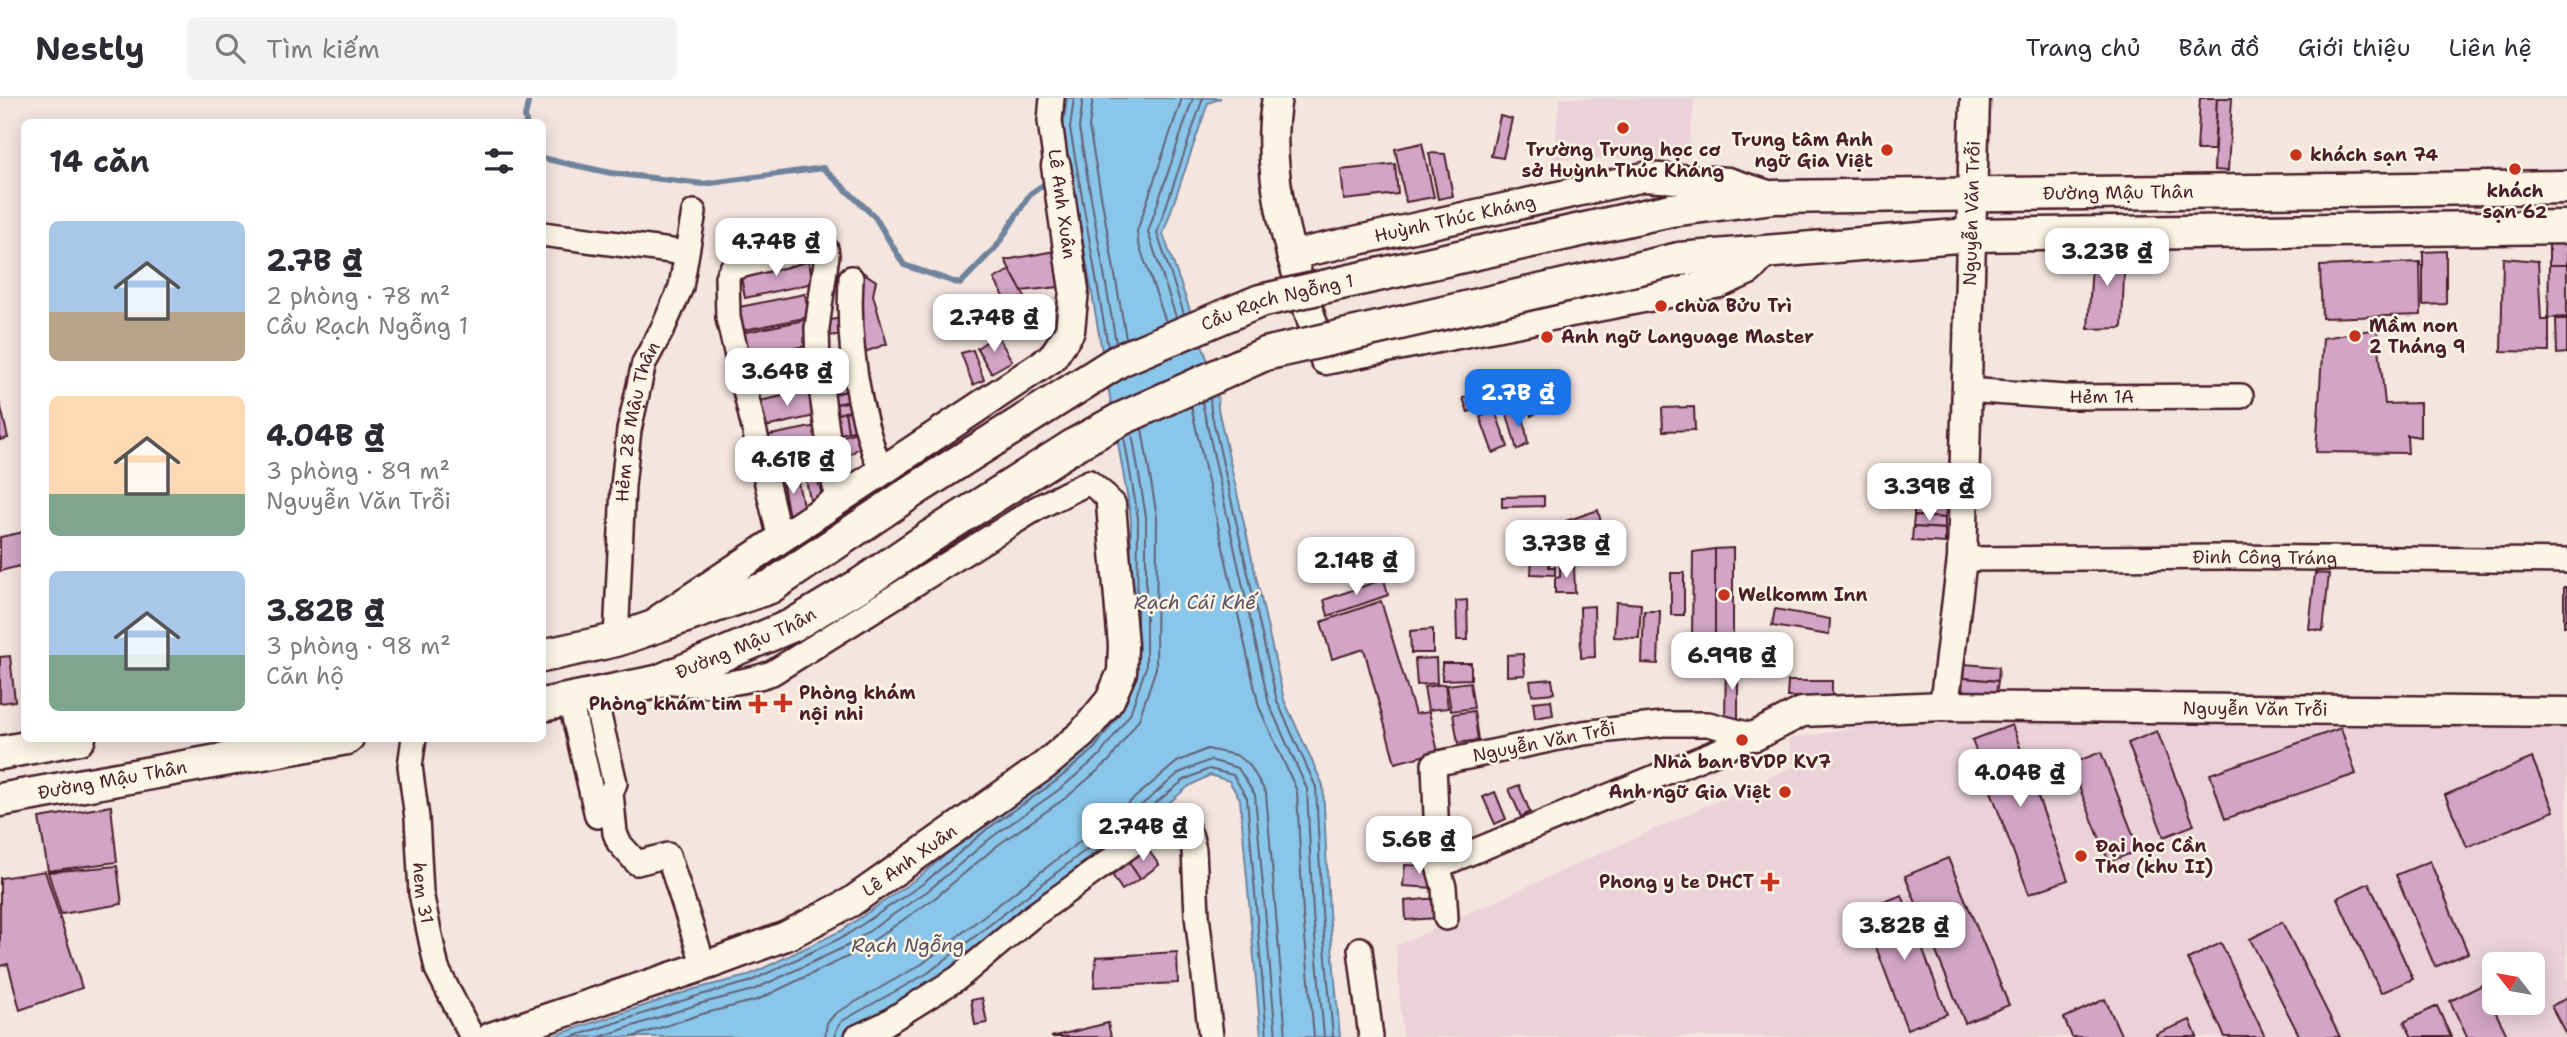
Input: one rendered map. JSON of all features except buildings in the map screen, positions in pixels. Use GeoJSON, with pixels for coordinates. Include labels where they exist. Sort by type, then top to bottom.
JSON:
{"type":"FeatureCollection","features":[{"type":"Feature","properties":{"kind":"main road","name":"Đường Mậu Thân"},"geometry":{"type":"LineString","coordinates":[[1671,210],[1774,197],[2567,187]]}},
{"type":"Feature","properties":{"kind":"main road","name":"Cầu Rạch Ngỗng 1"},"geometry":{"type":"LineString","coordinates":[[629,636],[770,587],[919,487],[1120,360],[1260,301],[1671,210]]}},
{"type":"Feature","properties":{"kind":"main road"},"geometry":{"type":"LineString","coordinates":[[1767,251],[1969,235],[2567,227]]}},
{"type":"Feature","properties":{"kind":"main road","name":"Đường Mậu Thân"},"geometry":{"type":"LineString","coordinates":[[569,700],[657,682],[793,625],[860,585],[1076,444],[1121,419],[1265,354],[1679,259],[1767,251]]}},
{"type":"Feature","properties":{"kind":"main road"},"geometry":{"type":"LineString","coordinates":[[546,655],[629,636]]}},
{"type":"Feature","properties":{"kind":"main road"},"geometry":{"type":"LineString","coordinates":[[0,752],[56,742]]}},
{"type":"Feature","properties":{"kind":"main road","name":"Đường Mậu Thân"},"geometry":{"type":"LineString","coordinates":[[0,800],[325,742]]}},
{"type":"Feature","properties":{"kind":"street","name":"Lê Anh Xuân"},"geometry":{"type":"LineString","coordinates":[[629,636],[780,540],[1052,358],[1070,331],[1074,290],[1050,121],[1052,98]]}},
{"type":"Feature","properties":{"kind":"street"},"geometry":{"type":"LineString","coordinates":[[1277,98],[1273,116],[1275,167],[1291,255],[1325,360],[1720,283],[1749,270],[1767,251]]}},
{"type":"Feature","properties":{"kind":"street","name":"Nguyễn Văn Trỗi"},"geometry":{"type":"LineString","coordinates":[[1944,706],[1962,559],[1970,193],[1975,98]]}},
{"type":"Feature","properties":{"kind":"street","name":"Huỳnh Thúc Kháng"},"geometry":{"type":"LineString","coordinates":[[1291,255],[1644,177],[1728,182],[1774,197]]}},
{"type":"Feature","properties":{"kind":"street","name":"Hẻm 28 Mậu Thân"},"geometry":{"type":"LineString","coordinates":[[629,636],[623,486],[629,430],[644,363],[681,287],[694,212]]}},
{"type":"Feature","properties":{"kind":"street"},"geometry":{"type":"LineString","coordinates":[[546,235],[687,253]]}},
{"type":"Feature","properties":{"kind":"street"},"geometry":{"type":"LineString","coordinates":[[780,540],[728,318],[727,277],[732,268],[821,246],[826,248],[827,255],[817,328],[818,366],[837,502]]}},
{"type":"Feature","properties":{"kind":"street"},"geometry":{"type":"LineString","coordinates":[[851,278],[850,333],[866,429],[881,472]]}},
{"type":"Feature","properties":{"kind":"street","name":"Hẻm 1A"},"geometry":{"type":"LineString","coordinates":[[1966,390],[2065,397],[2241,396]]}},
{"type":"Feature","properties":{"kind":"street"},"geometry":{"type":"LineString","coordinates":[[657,682],[706,686],[743,683],[772,673],[1037,508],[1089,482],[1106,496],[1111,505]]}},
{"type":"Feature","properties":{"kind":"street","name":"Lê Anh Xuân"},"geometry":{"type":"LineString","coordinates":[[491,1037],[786,936],[851,902],[1034,773],[1082,734],[1110,700],[1122,672],[1124,645],[1111,505]]}},
{"type":"Feature","properties":{"kind":"street","name":"Đinh Công Tráng"},"geometry":{"type":"LineString","coordinates":[[1962,559],[2226,557],[2567,561]]}},
{"type":"Feature","properties":{"kind":"street"},"geometry":{"type":"LineString","coordinates":[[569,700],[615,783],[611,793],[616,837],[638,863],[675,853],[704,966]]}},
{"type":"Feature","properties":{"kind":"street"},"geometry":{"type":"LineString","coordinates":[[569,700],[597,816]]}},
{"type":"Feature","properties":{"kind":"street","name":"Nguyễn Văn Trỗi"},"geometry":{"type":"LineString","coordinates":[[1438,866],[1755,736],[1802,712],[1944,706],[2567,712]]}},
{"type":"Feature","properties":{"kind":"street","name":"Nguyễn Văn Trỗi"},"geometry":{"type":"LineString","coordinates":[[1446,918],[1444,887],[1438,866],[1434,764],[1531,742],[1629,726],[1707,724],[1755,736]]}},
{"type":"Feature","properties":{"kind":"street","name":"hem 31"},"geometry":{"type":"LineString","coordinates":[[413,742],[410,766],[417,818],[421,893],[437,969],[472,1037]]}},
{"type":"Feature","properties":{"kind":"street"},"geometry":{"type":"LineString","coordinates":[[857,1037],[883,1025],[958,978],[1030,918],[1156,827],[1168,822],[1179,822],[1187,828],[1194,850],[1197,915],[1212,1037]]}},
{"type":"Feature","properties":{"kind":"street"},"geometry":{"type":"LineString","coordinates":[[1360,949],[1371,1037]]}},
{"type":"Feature","properties":{"kind":"shaded area","name":"Trường Trung học cơ sở Huỳnh Thúc Kháng"},"geometry":{"type":"Polygon","coordinates":[[[1560,98],[1695,98],[1687,158],[1553,159],[1560,98]]]}},
{"type":"Feature","properties":{"kind":"shaded area","name":"Đại học Cần Thơ (khu II)"},"geometry":{"type":"Polygon","coordinates":[[[1970,713],[2567,729],[2567,1037],[1403,1037],[1396,946],[1794,766],[1789,739],[1923,716],[1970,713]]]}},
{"type":"Feature","properties":{"kind":"water"},"geometry":{"type":"Polygon","coordinates":[[[1067,98],[1221,98],[1208,103],[1163,234],[1217,387],[1218,409],[1284,700],[1323,785],[1329,912],[1340,1037],[1261,1037],[1240,799],[1229,781],[1210,775],[1189,786],[937,986],[844,1037],[550,1037],[695,989],[747,976],[841,931],[919,877],[982,824],[1130,666],[1131,518],[1063,127],[1067,98]]]}},
{"type":"Feature","properties":{"kind":"waterway"},"geometry":{"type":"LineString","coordinates":[[525,119],[529,98]]}},
{"type":"Feature","properties":{"kind":"waterway"},"geometry":{"type":"LineString","coordinates":[[546,159],[611,173],[703,184],[823,168],[875,217],[904,265],[960,284],[997,246],[1030,194],[1049,181]]}},
{"type":"Feature","properties":{"kind":"place","name":"Trường Trung học cơ sở Huỳnh Thúc Kháng"},"geometry":{"type":"Point","coordinates":[1623,128]}},
{"type":"Feature","properties":{"kind":"place","name":"Trung tâm Anh ngữ Gia Việt"},"geometry":{"type":"Point","coordinates":[1887,150]}},
{"type":"Feature","properties":{"kind":"place","name":"khách sạn 74"},"geometry":{"type":"Point","coordinates":[2296,155]}},
{"type":"Feature","properties":{"kind":"place","name":"khách sạn 62"},"geometry":{"type":"Point","coordinates":[2515,169]}},
{"type":"Feature","properties":{"kind":"place","name":"chùa Bửu Trì"},"geometry":{"type":"Point","coordinates":[1661,306]}},
{"type":"Feature","properties":{"kind":"place","name":"Mầm non 2 Tháng 9"},"geometry":{"type":"Point","coordinates":[2355,336]}},
{"type":"Feature","properties":{"kind":"place","name":"Anh ngữ Language Master"},"geometry":{"type":"Point","coordinates":[1547,337]}},
{"type":"Feature","properties":{"kind":"place","name":"Welkomm Inn"},"geometry":{"type":"Point","coordinates":[1724,595]}},
{"type":"Feature","properties":{"kind":"place","name":"Phòng khám nội nhi"},"geometry":{"type":"Point","coordinates":[783,703]}},
{"type":"Feature","properties":{"kind":"place","name":"Phòng khám tim"},"geometry":{"type":"Point","coordinates":[758,704]}},
{"type":"Feature","properties":{"kind":"place","name":"Nhà ban BVDP KV7"},"geometry":{"type":"Point","coordinates":[1742,740]}},
{"type":"Feature","properties":{"kind":"place","name":"Anh ngữ Gia Việt"},"geometry":{"type":"Point","coordinates":[1785,792]}},
{"type":"Feature","properties":{"kind":"place","name":"Đại học Cần Thơ (khu II)"},"geometry":{"type":"Point","coordinates":[2081,856]}},
{"type":"Feature","properties":{"kind":"place","name":"Phong y te DHCT"},"geometry":{"type":"Point","coordinates":[1770,882]}},
{"type":"Feature","properties":{"kind":"water label","name":"Rạch Cái Khế"},"geometry":{"type":"Point","coordinates":[1195,602]}},
{"type":"Feature","properties":{"kind":"water label","name":"Rạch Ngỗng"},"geometry":{"type":"Point","coordinates":[908,945]}}]}
